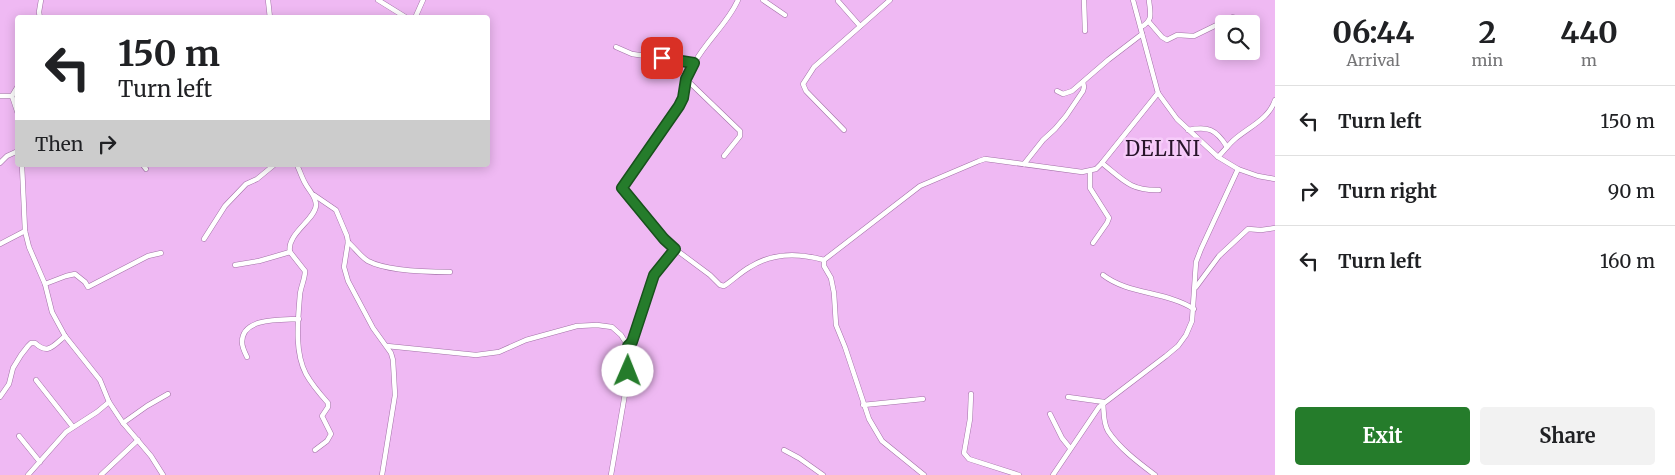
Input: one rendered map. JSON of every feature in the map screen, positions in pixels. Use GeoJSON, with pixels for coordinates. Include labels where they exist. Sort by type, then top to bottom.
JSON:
{"type":"FeatureCollection","features":[{"type":"Feature","properties":{"kind":"street"},"geometry":{"type":"LineString","coordinates":[[40,15],[41,0]]}},
{"type":"Feature","properties":{"kind":"street"},"geometry":{"type":"LineString","coordinates":[[268,0],[270,15]]}},
{"type":"Feature","properties":{"kind":"street"},"geometry":{"type":"LineString","coordinates":[[378,0],[402,15]]}},
{"type":"Feature","properties":{"kind":"street"},"geometry":{"type":"LineString","coordinates":[[416,15],[423,0]]}},
{"type":"Feature","properties":{"kind":"street"},"geometry":{"type":"LineString","coordinates":[[738,0],[728,18],[694,63],[686,79],[683,98],[679,106],[622,188],[664,239],[720,285],[724,286],[750,266],[769,259],[795,254],[824,260],[920,186],[985,160],[1082,172],[1096,169],[1158,93]]}},
{"type":"Feature","properties":{"kind":"street"},"geometry":{"type":"LineString","coordinates":[[763,0],[785,15]]}},
{"type":"Feature","properties":{"kind":"street"},"geometry":{"type":"LineString","coordinates":[[844,130],[806,92],[803,84],[814,67],[890,0]]}},
{"type":"Feature","properties":{"kind":"street"},"geometry":{"type":"LineString","coordinates":[[1084,0],[1084,31]]}},
{"type":"Feature","properties":{"kind":"street"},"geometry":{"type":"LineString","coordinates":[[1133,0],[1158,93],[1177,119],[1218,157],[1238,169],[1258,176],[1275,179]]}},
{"type":"Feature","properties":{"kind":"street"},"geometry":{"type":"LineString","coordinates":[[1141,27],[1149,22],[1151,17],[1149,0]]}},
{"type":"Feature","properties":{"kind":"street"},"geometry":{"type":"LineString","coordinates":[[838,1],[860,26]]}},
{"type":"Feature","properties":{"kind":"street"},"geometry":{"type":"LineString","coordinates":[[1149,22],[1167,40],[1177,35],[1194,36],[1215,26]]}},
{"type":"Feature","properties":{"kind":"street"},"geometry":{"type":"LineString","coordinates":[[1057,92],[1068,94],[1142,34]]}},
{"type":"Feature","properties":{"kind":"street"},"geometry":{"type":"LineString","coordinates":[[616,47],[632,54],[694,63]]}},
{"type":"Feature","properties":{"kind":"street"},"geometry":{"type":"LineString","coordinates":[[686,79],[741,133],[724,156]]}},
{"type":"Feature","properties":{"kind":"street"},"geometry":{"type":"LineString","coordinates":[[1024,164],[1043,140],[1066,116],[1083,92],[1083,82]]}},
{"type":"Feature","properties":{"kind":"street"},"geometry":{"type":"LineString","coordinates":[[15,91],[12,96],[15,105]]}},
{"type":"Feature","properties":{"kind":"street"},"geometry":{"type":"LineString","coordinates":[[0,96],[12,96]]}},
{"type":"Feature","properties":{"kind":"street"},"geometry":{"type":"LineString","coordinates":[[1218,157],[1233,140],[1266,116],[1272,109],[1275,100]]}},
{"type":"Feature","properties":{"kind":"street"},"geometry":{"type":"LineString","coordinates":[[1188,130],[1203,127],[1209,129],[1218,135],[1227,146]]}},
{"type":"Feature","properties":{"kind":"street"},"geometry":{"type":"LineString","coordinates":[[0,163],[15,152]]}},
{"type":"Feature","properties":{"kind":"street"},"geometry":{"type":"LineString","coordinates":[[1102,163],[1137,189],[1145,191],[1159,190]]}},
{"type":"Feature","properties":{"kind":"street"},"geometry":{"type":"LineString","coordinates":[[22,167],[25,231],[29,247],[45,284],[52,312],[65,336],[100,380],[108,402],[163,475]]}},
{"type":"Feature","properties":{"kind":"street"},"geometry":{"type":"LineString","coordinates":[[204,238],[231,199],[246,184],[257,179],[272,167]]}},
{"type":"Feature","properties":{"kind":"street"},"geometry":{"type":"LineString","coordinates":[[298,167],[313,194],[316,208],[290,244],[290,252],[305,271],[300,290],[298,339],[306,375],[328,405],[322,416],[331,434],[327,441],[316,450]]}},
{"type":"Feature","properties":{"kind":"street"},"geometry":{"type":"LineString","coordinates":[[1053,475],[1099,406],[1178,346],[1186,335],[1194,310],[1196,262],[1238,169]]}},
{"type":"Feature","properties":{"kind":"street"},"geometry":{"type":"LineString","coordinates":[[1090,171],[1090,188],[1109,218],[1093,243]]}},
{"type":"Feature","properties":{"kind":"street"},"geometry":{"type":"LineString","coordinates":[[313,194],[336,210],[344,227],[348,242],[344,267],[348,281],[373,328],[391,353],[394,366],[395,395],[382,475]]}},
{"type":"Feature","properties":{"kind":"street"},"geometry":{"type":"LineString","coordinates":[[1195,288],[1219,256],[1248,229],[1262,230],[1275,228]]}},
{"type":"Feature","properties":{"kind":"street"},"geometry":{"type":"LineString","coordinates":[[0,244],[25,231]]}},
{"type":"Feature","properties":{"kind":"street"},"geometry":{"type":"LineString","coordinates":[[348,242],[366,260],[382,265],[430,272],[450,272]]}},
{"type":"Feature","properties":{"kind":"street"},"geometry":{"type":"LineString","coordinates":[[628,346],[632,342],[654,275],[675,249]]}},
{"type":"Feature","properties":{"kind":"street"},"geometry":{"type":"LineString","coordinates":[[235,265],[267,259],[290,252]]}},
{"type":"Feature","properties":{"kind":"street"},"geometry":{"type":"LineString","coordinates":[[45,284],[75,274],[88,287],[148,256],[161,253]]}},
{"type":"Feature","properties":{"kind":"street"},"geometry":{"type":"LineString","coordinates":[[824,260],[824,266],[831,278],[834,292],[836,325],[869,419],[882,441],[924,475]]}},
{"type":"Feature","properties":{"kind":"street"},"geometry":{"type":"LineString","coordinates":[[1103,275],[1113,283],[1179,300],[1194,310]]}},
{"type":"Feature","properties":{"kind":"street"},"geometry":{"type":"LineString","coordinates":[[247,357],[242,343],[248,327],[262,322],[299,319]]}},
{"type":"Feature","properties":{"kind":"street"},"geometry":{"type":"LineString","coordinates":[[387,346],[476,355],[488,354],[499,352],[526,340],[564,329],[598,325],[612,327],[621,335],[630,353],[611,475]]}},
{"type":"Feature","properties":{"kind":"street"},"geometry":{"type":"LineString","coordinates":[[0,397],[9,384],[12,368],[28,346],[35,343],[41,349],[46,349],[65,336]]}},
{"type":"Feature","properties":{"kind":"street"},"geometry":{"type":"LineString","coordinates":[[36,380],[73,427]]}},
{"type":"Feature","properties":{"kind":"street"},"geometry":{"type":"LineString","coordinates":[[123,424],[147,406],[168,394]]}},
{"type":"Feature","properties":{"kind":"street"},"geometry":{"type":"LineString","coordinates":[[972,394],[964,453],[969,459],[1019,475]]}},
{"type":"Feature","properties":{"kind":"street"},"geometry":{"type":"LineString","coordinates":[[1068,397],[1104,403]]}},
{"type":"Feature","properties":{"kind":"street"},"geometry":{"type":"LineString","coordinates":[[863,405],[923,398]]}},
{"type":"Feature","properties":{"kind":"street"},"geometry":{"type":"LineString","coordinates":[[28,475],[66,432],[97,412],[108,402]]}},
{"type":"Feature","properties":{"kind":"street"},"geometry":{"type":"LineString","coordinates":[[1104,403],[1104,418],[1107,430],[1122,447],[1155,475]]}},
{"type":"Feature","properties":{"kind":"street"},"geometry":{"type":"LineString","coordinates":[[1050,414],[1062,438],[1070,448]]}},
{"type":"Feature","properties":{"kind":"street"},"geometry":{"type":"LineString","coordinates":[[19,436],[40,462]]}},
{"type":"Feature","properties":{"kind":"street"},"geometry":{"type":"LineString","coordinates":[[101,475],[138,440]]}},
{"type":"Feature","properties":{"kind":"street"},"geometry":{"type":"LineString","coordinates":[[784,450],[823,475]]}},
{"type":"Feature","properties":{"kind":"district","name":"DELINI"},"geometry":{"type":"Point","coordinates":[1163,149]}},
{"type":"Feature","properties":{"kind":"route"},"geometry":{"type":"LineString","coordinates":[[628,371],[630,353],[628,346],[632,342],[654,275],[675,249],[664,239],[622,188],[679,106],[683,98],[686,79],[694,63],[662,58]]}}]}
